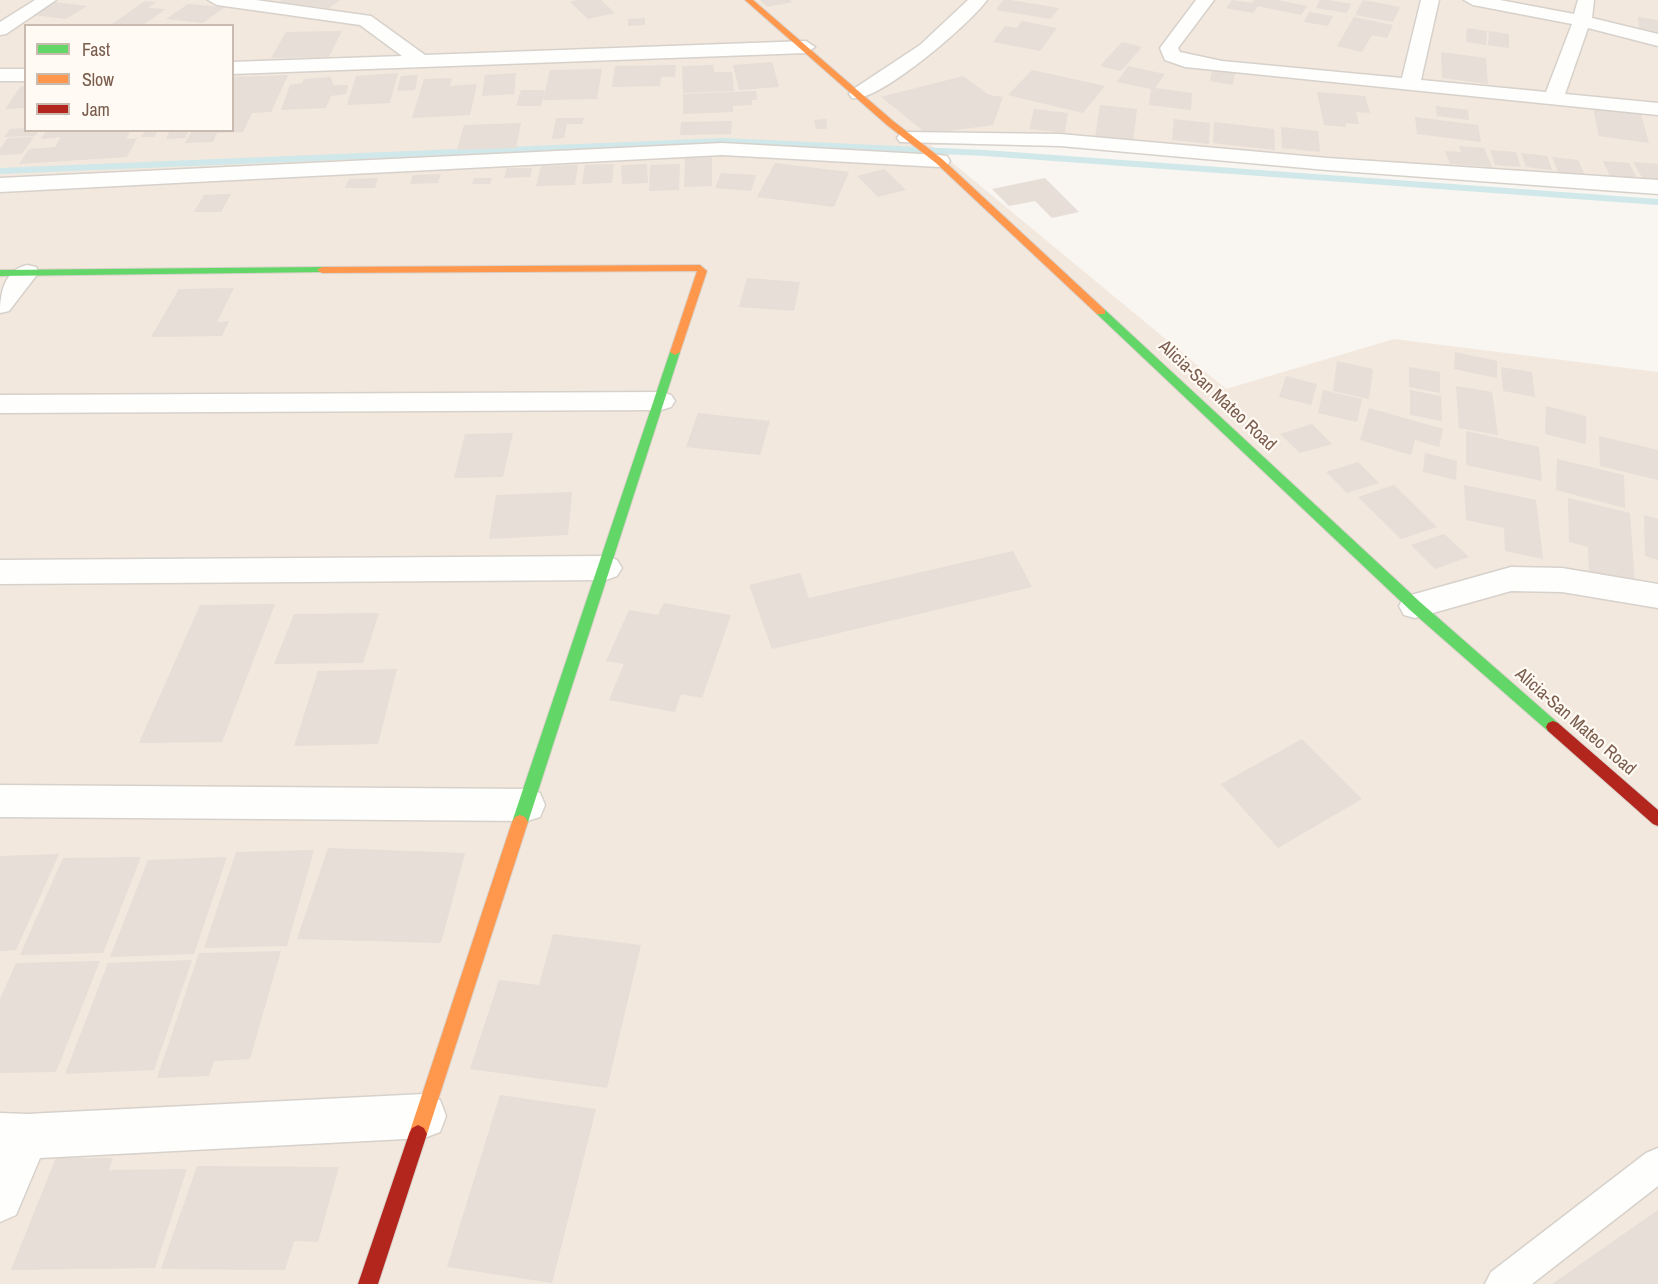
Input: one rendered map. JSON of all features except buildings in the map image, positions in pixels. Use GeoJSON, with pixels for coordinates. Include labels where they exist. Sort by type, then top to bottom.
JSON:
{"type":"FeatureCollection","features":[{"type":"Feature","properties":{"kind":"street"},"geometry":{"type":"LineString","coordinates":[[0,30],[47,0]]}},
{"type":"Feature","properties":{"kind":"street"},"geometry":{"type":"LineString","coordinates":[[217,0],[365,20],[423,63]]}},
{"type":"Feature","properties":{"kind":"street","name":"Alicia-San Mateo Road"},"geometry":{"type":"LineString","coordinates":[[749,0],[806,46],[907,138],[939,161],[1415,606],[1658,819]]}},
{"type":"Feature","properties":{"kind":"street"},"geometry":{"type":"LineString","coordinates":[[859,94],[927,49],[978,0]]}},
{"type":"Feature","properties":{"kind":"street"},"geometry":{"type":"LineString","coordinates":[[1205,0],[1169,48],[1172,56],[1192,63],[1222,67],[1658,109]]}},
{"type":"Feature","properties":{"kind":"street"},"geometry":{"type":"LineString","coordinates":[[1410,86],[1430,0]]}},
{"type":"Feature","properties":{"kind":"street"},"geometry":{"type":"LineString","coordinates":[[1473,0],[1582,21],[1658,40]]}},
{"type":"Feature","properties":{"kind":"street"},"geometry":{"type":"LineString","coordinates":[[1553,99],[1582,21],[1587,0]]}},
{"type":"Feature","properties":{"kind":"street"},"geometry":{"type":"LineString","coordinates":[[234,68],[423,63],[806,46]]}},
{"type":"Feature","properties":{"kind":"street"},"geometry":{"type":"LineString","coordinates":[[0,75],[24,75]]}},
{"type":"Feature","properties":{"kind":"street"},"geometry":{"type":"LineString","coordinates":[[907,138],[1060,140],[1327,165],[1658,187]]}},
{"type":"Feature","properties":{"kind":"street"},"geometry":{"type":"LineString","coordinates":[[0,184],[722,149],[939,161]]}},
{"type":"Feature","properties":{"kind":"street"},"geometry":{"type":"LineString","coordinates":[[0,273],[700,268],[702,271],[606,568],[368,1284]]}},
{"type":"Feature","properties":{"kind":"street"},"geometry":{"type":"LineString","coordinates":[[0,306],[27,272]]}},
{"type":"Feature","properties":{"kind":"street"},"geometry":{"type":"LineString","coordinates":[[0,404],[661,401]]}},
{"type":"Feature","properties":{"kind":"street"},"geometry":{"type":"LineString","coordinates":[[0,572],[606,568]]}},
{"type":"Feature","properties":{"kind":"street"},"geometry":{"type":"LineString","coordinates":[[1415,606],[1511,579],[1562,580],[1658,596]]}},
{"type":"Feature","properties":{"kind":"street"},"geometry":{"type":"LineString","coordinates":[[0,801],[527,805]]}},
{"type":"Feature","properties":{"kind":"street"},"geometry":{"type":"LineString","coordinates":[[0,1199],[14,1135],[424,1116]]}},
{"type":"Feature","properties":{"kind":"lane"},"geometry":{"type":"LineString","coordinates":[[1503,1284],[1658,1165]]}},
{"type":"Feature","properties":{"kind":"shaded area"},"geometry":{"type":"Polygon","coordinates":[[[0,0],[1658,0],[1658,193],[1430,178],[1009,142],[931,145],[1226,389],[1394,339],[1658,372],[1658,1284],[0,1284],[0,0]]]}},
{"type":"Feature","properties":{"kind":"waterway"},"geometry":{"type":"LineString","coordinates":[[0,171],[723,141],[985,153],[1658,202]]}},
{"type":"Feature","properties":{"kind":"traffic: fast"},"geometry":{"type":"LineString","coordinates":[[0,273],[322,270]]}},
{"type":"Feature","properties":{"kind":"traffic: fast"},"geometry":{"type":"LineString","coordinates":[[1101,312],[1415,606],[1553,727]]}},
{"type":"Feature","properties":{"kind":"traffic: fast"},"geometry":{"type":"LineString","coordinates":[[520,822],[675,352]]}},
{"type":"Feature","properties":{"kind":"traffic: slow"},"geometry":{"type":"LineString","coordinates":[[749,0],[890,123],[939,161],[1101,312]]}},
{"type":"Feature","properties":{"kind":"traffic: slow"},"geometry":{"type":"LineString","coordinates":[[322,270],[700,268],[702,271],[675,352]]}},
{"type":"Feature","properties":{"kind":"traffic: slow"},"geometry":{"type":"LineString","coordinates":[[418,1134],[520,822]]}},
{"type":"Feature","properties":{"kind":"traffic: jam"},"geometry":{"type":"LineString","coordinates":[[1553,727],[1658,819]]}},
{"type":"Feature","properties":{"kind":"traffic: jam"},"geometry":{"type":"LineString","coordinates":[[368,1284],[418,1134]]}}]}
